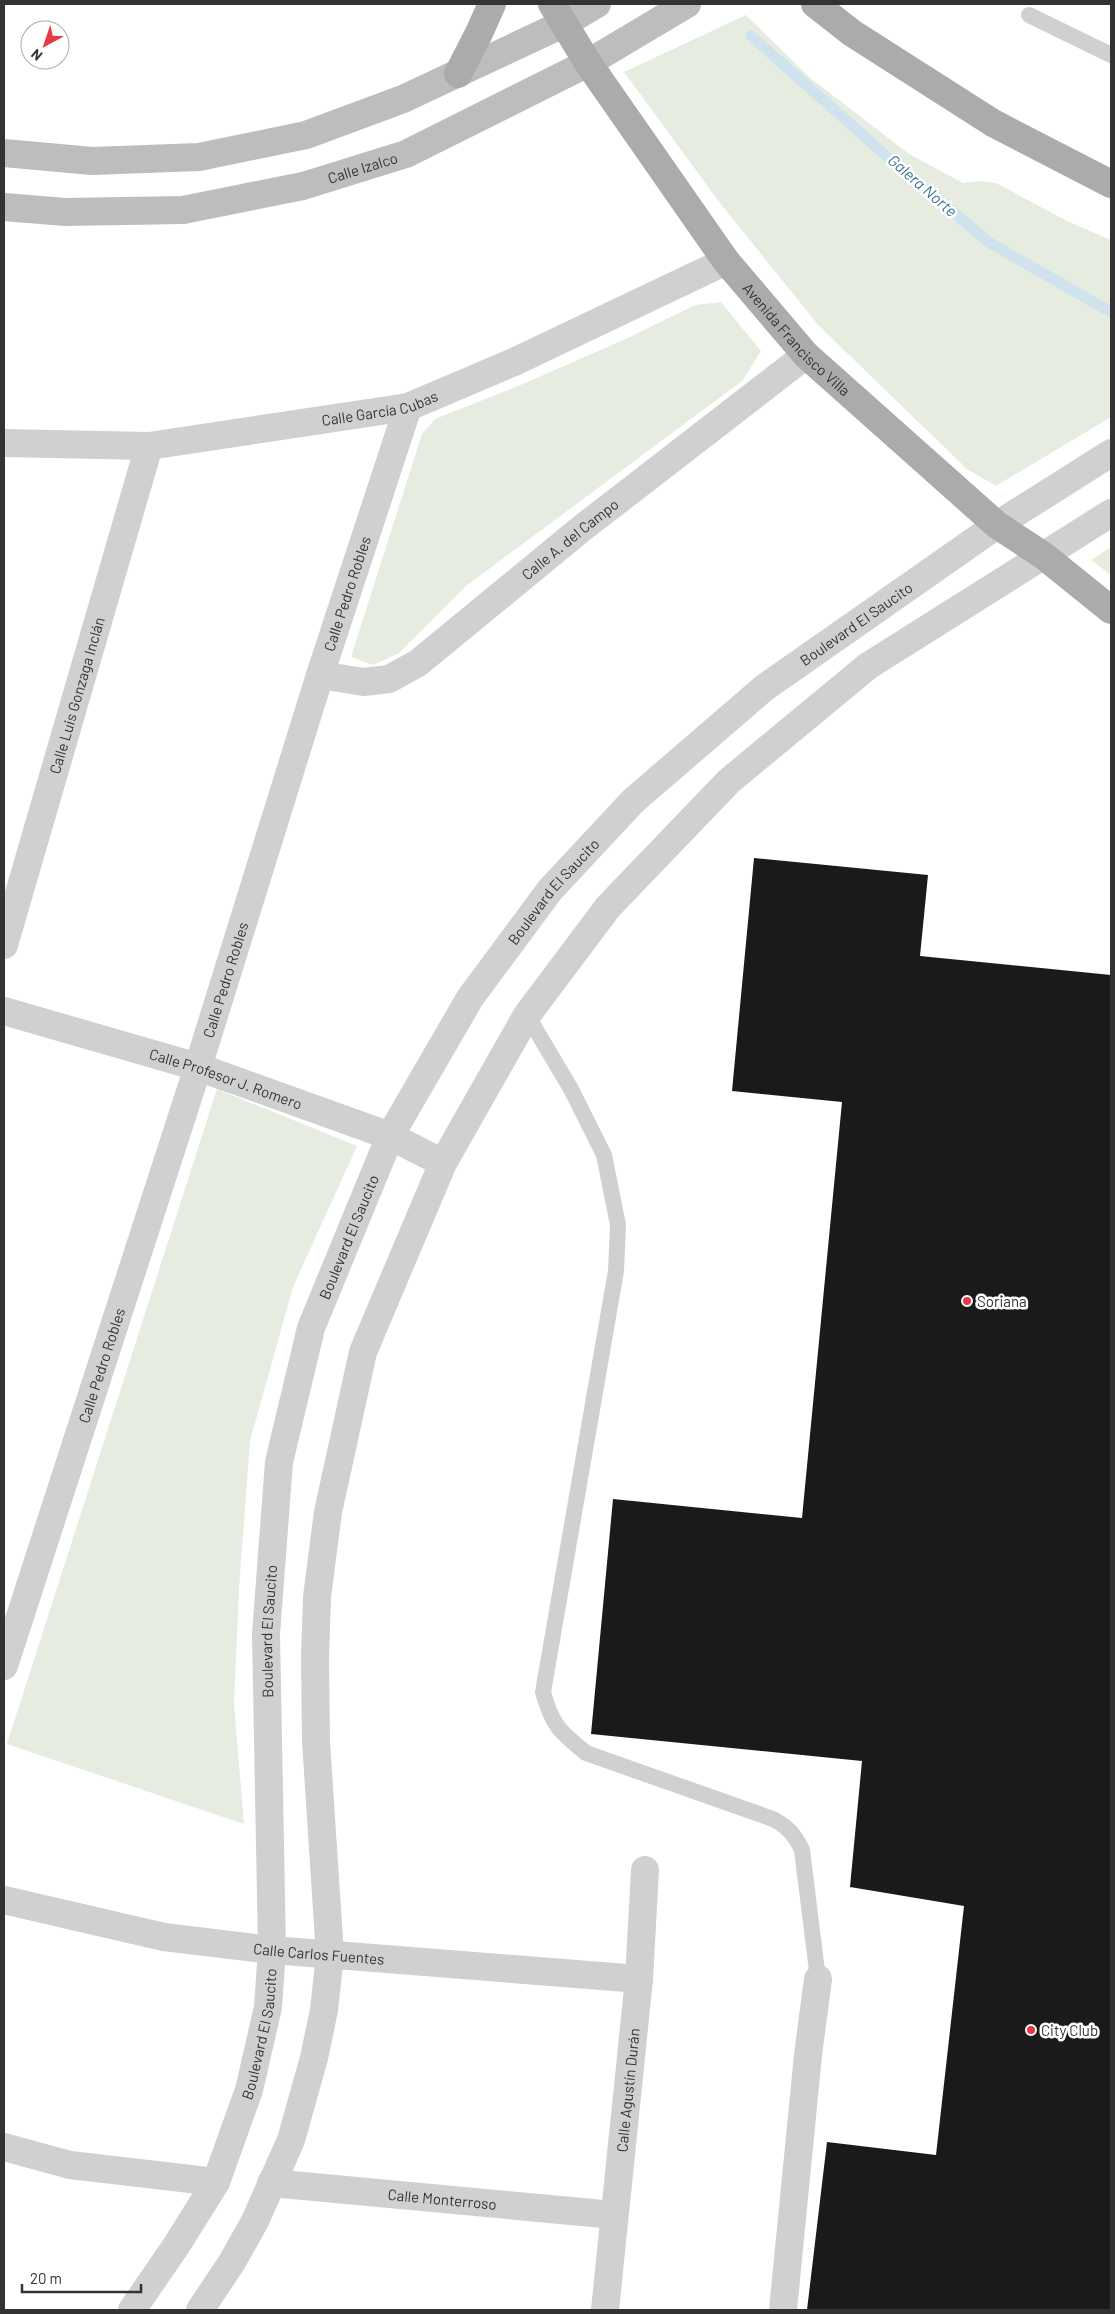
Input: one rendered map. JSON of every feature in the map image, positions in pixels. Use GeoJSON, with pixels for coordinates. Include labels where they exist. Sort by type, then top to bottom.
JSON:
{"type":"FeatureCollection","features":[{"type":"Feature","properties":{"kind":"main road"},"geometry":{"type":"LineString","coordinates":[[458,74],[492,4]]}},
{"type":"Feature","properties":{"kind":"main road"},"geometry":{"type":"LineString","coordinates":[[4,153],[92,161],[198,157],[306,135],[403,99],[458,74],[557,14],[597,4]]}},
{"type":"Feature","properties":{"kind":"main road","name":"Calle Izalco"},"geometry":{"type":"LineString","coordinates":[[4,207],[65,212],[183,210],[303,186],[406,154],[588,63],[687,4]]}},
{"type":"Feature","properties":{"kind":"main road"},"geometry":{"type":"LineString","coordinates":[[815,4],[852,33],[993,123],[1111,184]]}},
{"type":"Feature","properties":{"kind":"main road","name":"Avenida Francisco Villa"},"geometry":{"type":"LineString","coordinates":[[557,14],[588,63],[726,261],[806,355],[997,525],[1044,556],[1111,610]]}},
{"type":"Feature","properties":{"kind":"street","name":"Calle García Cubas"},"geometry":{"type":"LineString","coordinates":[[4,443],[149,446],[408,407],[514,362],[726,261]]}},
{"type":"Feature","properties":{"kind":"street","name":"Calle A. del Campo"},"geometry":{"type":"LineString","coordinates":[[320,675],[364,682],[389,679],[418,663],[581,529],[806,355]]}},
{"type":"Feature","properties":{"kind":"street","name":"Calle Pedro Robles"},"geometry":{"type":"LineString","coordinates":[[4,1666],[198,1067],[320,675],[408,407]]}},
{"type":"Feature","properties":{"kind":"street","name":"Calle Luis Gonzaga Inclán"},"geometry":{"type":"LineString","coordinates":[[4,945],[149,446]]}},
{"type":"Feature","properties":{"kind":"street","name":"Boulevard El Saucito"},"geometry":{"type":"LineString","coordinates":[[132,2310],[176,2246],[216,2182],[249,2090],[268,2007],[272,1950],[266,1738],[266,1634],[279,1462],[312,1328],[390,1136],[470,998],[550,890],[633,801],[764,688],[997,525],[1111,453]]}},
{"type":"Feature","properties":{"kind":"street"},"geometry":{"type":"LineString","coordinates":[[200,2310],[232,2262],[255,2221],[291,2140],[314,2058],[324,2010],[330,1955],[316,1741],[315,1658],[317,1597],[328,1512],[363,1352],[443,1163],[527,1015],[608,907],[729,781],[868,666],[1111,512]]}},
{"type":"Feature","properties":{"kind":"street","name":"Calle Profesor J. Romero"},"geometry":{"type":"LineString","coordinates":[[4,1011],[198,1067],[390,1136],[443,1163]]}},
{"type":"Feature","properties":{"kind":"street","name":"Calle Agustín Durán"},"geometry":{"type":"LineString","coordinates":[[605,2310],[639,1979],[645,1870]]}},
{"type":"Feature","properties":{"kind":"street","name":"Calle Carlos Fuentes"},"geometry":{"type":"LineString","coordinates":[[4,1900],[164,1937],[272,1950],[639,1979]]}},
{"type":"Feature","properties":{"kind":"street"},"geometry":{"type":"LineString","coordinates":[[783,2310],[808,2055],[818,1979]]}},
{"type":"Feature","properties":{"kind":"street"},"geometry":{"type":"LineString","coordinates":[[4,2147],[70,2165],[216,2182]]}},
{"type":"Feature","properties":{"kind":"street","name":"Calle Monterroso"},"geometry":{"type":"LineString","coordinates":[[271,2183],[614,2215]]}},
{"type":"Feature","properties":{"kind":"lane"},"geometry":{"type":"LineString","coordinates":[[1029,15],[1111,55]]}},
{"type":"Feature","properties":{"kind":"lane"},"geometry":{"type":"LineString","coordinates":[[527,1015],[571,1089],[604,1155],[618,1225],[616,1271],[543,1692],[550,1716],[564,1735],[586,1753],[773,1819],[784,1825],[795,1835],[802,1850],[818,1979]]}},
{"type":"Feature","properties":{"kind":"shaded area"},"geometry":{"type":"Polygon","coordinates":[[[746,15],[809,77],[909,154],[963,183],[979,181],[996,183],[1067,221],[1111,240],[1111,417],[996,486],[967,469],[819,326],[720,203],[624,72],[746,15]]]}},
{"type":"Feature","properties":{"kind":"shaded area"},"geometry":{"type":"Polygon","coordinates":[[[721,302],[761,351],[742,381],[466,586],[399,653],[373,665],[351,657],[422,434],[435,419],[523,384],[630,337],[695,305],[721,302]]]}},
{"type":"Feature","properties":{"kind":"shaded area"},"geometry":{"type":"Polygon","coordinates":[[[1111,547],[1111,575],[1091,560],[1111,547]]]}},
{"type":"Feature","properties":{"kind":"shaded area"},"geometry":{"type":"Polygon","coordinates":[[[217,1089],[357,1146],[293,1287],[250,1441],[239,1589],[234,1704],[244,1824],[7,1744],[217,1089]]]}},
{"type":"Feature","properties":{"kind":"building","name":"Soriana"},"geometry":{"type":"Polygon","coordinates":[[[754,858],[928,875],[920,956],[1111,975],[1111,2310],[807,2310],[827,2142],[936,2155],[964,1906],[850,1887],[862,1761],[591,1734],[613,1499],[802,1518],[842,1102],[732,1091],[754,858]]]}},
{"type":"Feature","properties":{"kind":"waterway","name":"Galera Norte"},"geometry":{"type":"LineString","coordinates":[[751,36],[891,160],[990,243],[1111,312]]}},
{"type":"Feature","properties":{"kind":"place","name":"Soriana"},"geometry":{"type":"Point","coordinates":[967,1301]}},
{"type":"Feature","properties":{"kind":"place","name":"City Club"},"geometry":{"type":"Point","coordinates":[1031,2030]}}]}
